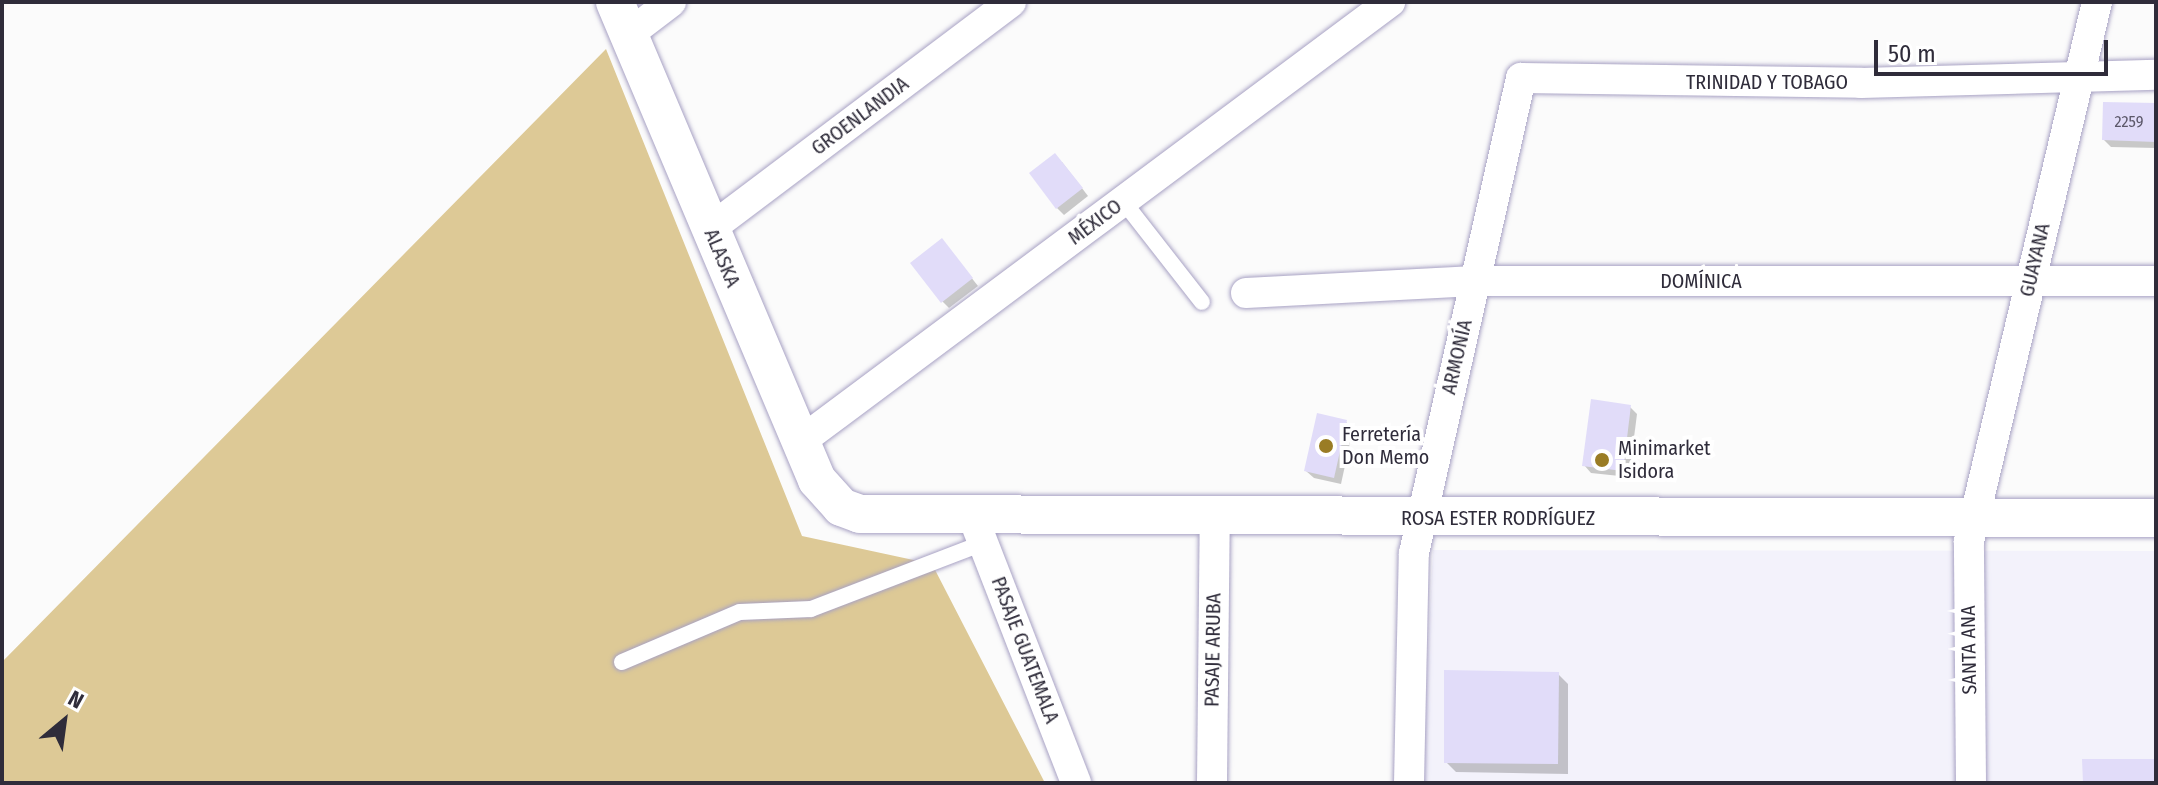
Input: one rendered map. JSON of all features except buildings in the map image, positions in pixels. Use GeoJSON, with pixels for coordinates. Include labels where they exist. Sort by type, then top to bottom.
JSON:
{"type":"FeatureCollection","features":[{"type":"Feature","properties":{"kind":"street"},"geometry":{"type":"LineString","coordinates":[[622,18],[671,2]]}},
{"type":"Feature","properties":{"kind":"street","name":"GROENLANDIA"},"geometry":{"type":"LineString","coordinates":[[710,229],[1011,2]]}},
{"type":"Feature","properties":{"kind":"street","name":"MÉXICO"},"geometry":{"type":"LineString","coordinates":[[801,441],[1390,2]]}},
{"type":"Feature","properties":{"kind":"street","name":"GUAYANA"},"geometry":{"type":"LineString","coordinates":[[1974,518],[2097,2]]}},
{"type":"Feature","properties":{"kind":"street","name":"ALASKA"},"geometry":{"type":"LineString","coordinates":[[622,18],[817,480],[841,507]]}},
{"type":"Feature","properties":{"kind":"street","name":"TRINIDAD Y TOBAGO"},"geometry":{"type":"LineString","coordinates":[[1521,78],[1771,83],[2156,75]]}},
{"type":"Feature","properties":{"kind":"street","name":"ARMONÍA"},"geometry":{"type":"LineString","coordinates":[[1409,783],[1420,518],[1521,78]]}},
{"type":"Feature","properties":{"kind":"street","name":"DOMÍNICA"},"geometry":{"type":"LineString","coordinates":[[1246,293],[1475,281],[2156,281]]}},
{"type":"Feature","properties":{"kind":"street","name":"ROSA ESTER RODRÍGUEZ"},"geometry":{"type":"LineString","coordinates":[[841,507],[879,517],[978,530],[1215,517],[2156,518]]}},
{"type":"Feature","properties":{"kind":"street","name":"PASAJE ARUBA"},"geometry":{"type":"LineString","coordinates":[[1212,783],[1215,517]]}},
{"type":"Feature","properties":{"kind":"street","name":"SANTA ANA"},"geometry":{"type":"LineString","coordinates":[[1971,783],[1967,559],[1974,518]]}},
{"type":"Feature","properties":{"kind":"street","name":"PASAJE GUATEMALA"},"geometry":{"type":"LineString","coordinates":[[978,530],[1076,783]]}},
{"type":"Feature","properties":{"kind":"lane"},"geometry":{"type":"LineString","coordinates":[[1123,201],[1202,302]]}},
{"type":"Feature","properties":{"kind":"lane"},"geometry":{"type":"LineString","coordinates":[[622,662],[740,612],[811,609],[978,530]]}},
{"type":"Feature","properties":{"kind":"shaded area"},"geometry":{"type":"Polygon","coordinates":[[[606,49],[802,536],[932,564],[1045,783],[2,783],[2,662],[606,49]]]}},
{"type":"Feature","properties":{"kind":"shaded area"},"geometry":{"type":"Polygon","coordinates":[[[1433,550],[2156,551],[2156,783],[1422,783],[1433,550]]]}},
{"type":"Feature","properties":{"kind":"place","name":"Ferretería Don Memo"},"geometry":{"type":"Point","coordinates":[1326,446]}},
{"type":"Feature","properties":{"kind":"place","name":"Minimarket Isidora"},"geometry":{"type":"Point","coordinates":[1602,460]}}]}
